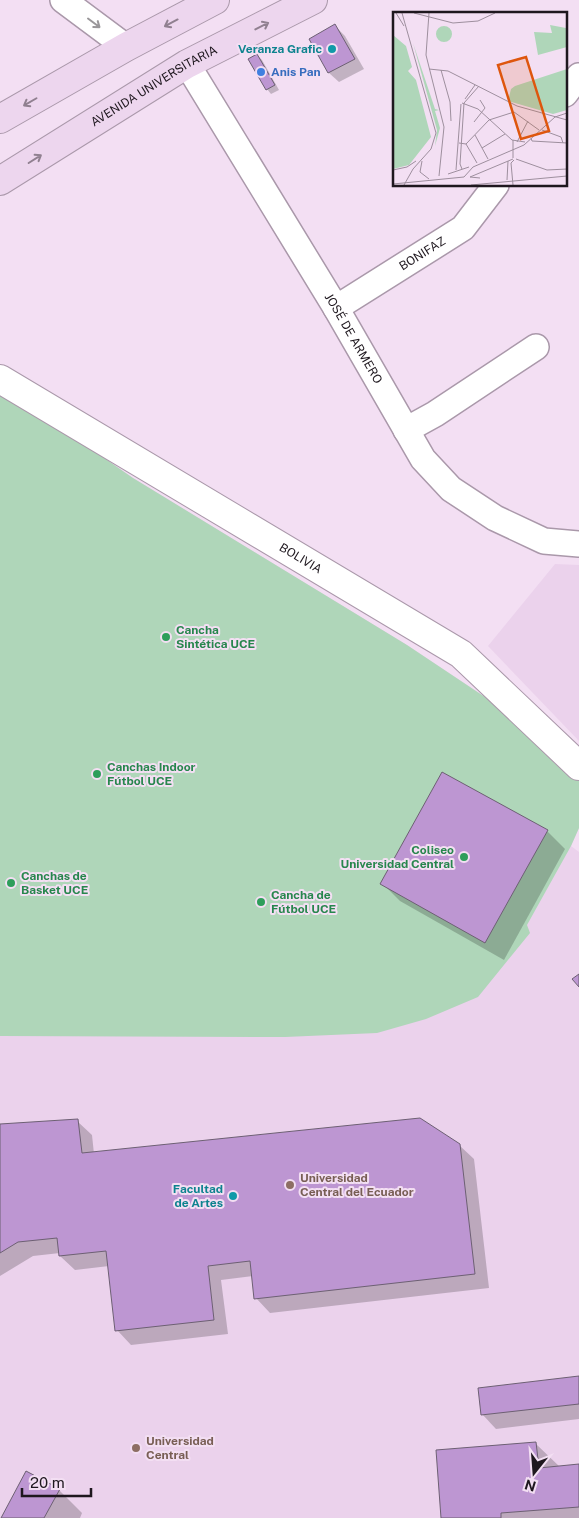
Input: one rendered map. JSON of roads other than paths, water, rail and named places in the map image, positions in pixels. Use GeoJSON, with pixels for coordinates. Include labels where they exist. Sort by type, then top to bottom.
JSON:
{"type":"FeatureCollection","features":[{"type":"Feature","properties":{"kind":"main road"},"geometry":{"type":"LineString","coordinates":[[0,119],[126,47],[214,0]]}},
{"type":"Feature","properties":{"kind":"main road","name":"AVENIDA UNIVERSITARIA"},"geometry":{"type":"LineString","coordinates":[[0,181],[187,64],[313,0]]}},
{"type":"Feature","properties":{"kind":"street"},"geometry":{"type":"LineString","coordinates":[[63,0],[126,47]]}},
{"type":"Feature","properties":{"kind":"street","name":"JOSÉ DE ARMERO"},"geometry":{"type":"LineString","coordinates":[[187,64],[336,308],[423,459],[451,489],[495,518],[544,540],[579,544]]}},
{"type":"Feature","properties":{"kind":"street"},"geometry":{"type":"LineString","coordinates":[[566,93],[579,76]]}},
{"type":"Feature","properties":{"kind":"street","name":"BONIFAZ"},"geometry":{"type":"LineString","coordinates":[[336,308],[463,228],[495,186]]}},
{"type":"Feature","properties":{"kind":"street"},"geometry":{"type":"LineString","coordinates":[[406,430],[435,414],[536,347]]}},
{"type":"Feature","properties":{"kind":"street","name":"BOLIVIA"},"geometry":{"type":"LineString","coordinates":[[0,380],[461,654],[579,766]]}},
{"type":"Feature","properties":{"kind":"place","name":"Veranza Grafic"},"geometry":{"type":"Point","coordinates":[332,49]}},
{"type":"Feature","properties":{"kind":"place","name":"Anis Pan"},"geometry":{"type":"Point","coordinates":[261,72]}},
{"type":"Feature","properties":{"kind":"place","name":"Cancha Sintética UCE"},"geometry":{"type":"Point","coordinates":[166,637]}},
{"type":"Feature","properties":{"kind":"place","name":"Canchas Indoor Fútbol UCE"},"geometry":{"type":"Point","coordinates":[97,774]}},
{"type":"Feature","properties":{"kind":"place","name":"Coliseo Universidad Central"},"geometry":{"type":"Point","coordinates":[464,857]}},
{"type":"Feature","properties":{"kind":"place","name":"Canchas de Basket UCE"},"geometry":{"type":"Point","coordinates":[11,883]}},
{"type":"Feature","properties":{"kind":"place","name":"Cancha de Fútbol UCE"},"geometry":{"type":"Point","coordinates":[261,902]}},
{"type":"Feature","properties":{"kind":"place","name":"Universidad Central del Ecuador"},"geometry":{"type":"Point","coordinates":[290,1185]}},
{"type":"Feature","properties":{"kind":"place","name":"Facultad de Artes"},"geometry":{"type":"Point","coordinates":[233,1196]}},
{"type":"Feature","properties":{"kind":"place","name":"Universidad Central"},"geometry":{"type":"Point","coordinates":[136,1448]}}]}
